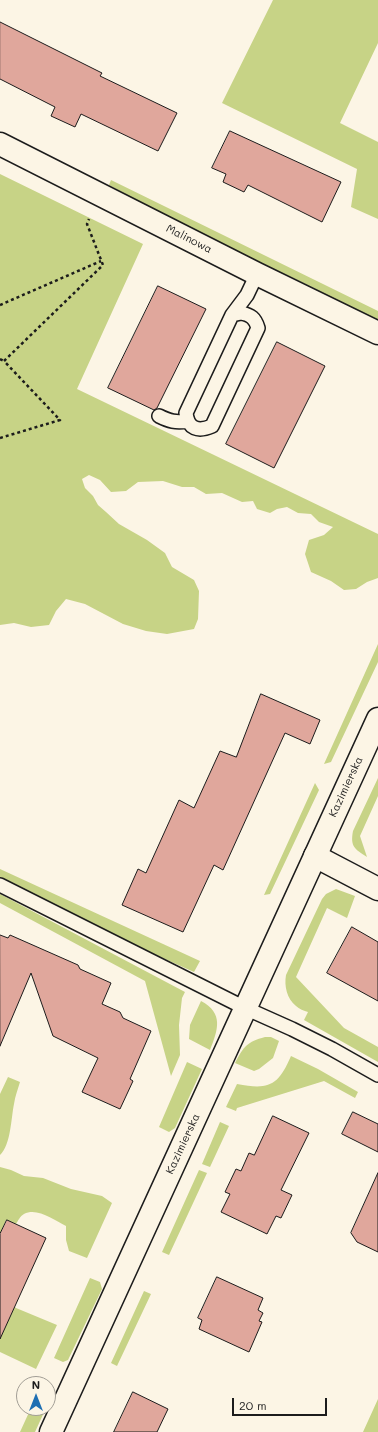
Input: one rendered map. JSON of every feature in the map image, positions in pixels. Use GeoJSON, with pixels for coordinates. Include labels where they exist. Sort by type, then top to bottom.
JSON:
{"type":"FeatureCollection","features":[{"type":"Feature","properties":{"kind":"street","name":"Malinowa"},"geometry":{"type":"LineString","coordinates":[[0,144],[257,274],[378,333]]}},
{"type":"Feature","properties":{"kind":"street","name":"Kazimierska"},"geometry":{"type":"LineString","coordinates":[[51,1432],[378,719]]}},
{"type":"Feature","properties":{"kind":"street"},"geometry":{"type":"LineString","coordinates":[[315,856],[378,889]]}},
{"type":"Feature","properties":{"kind":"lane"},"geometry":{"type":"LineString","coordinates":[[232,315],[241,313],[249,314],[255,320],[258,328],[212,426],[204,430],[194,428],[187,421],[186,413],[232,315],[247,295],[257,274]]}},
{"type":"Feature","properties":{"kind":"lane"},"geometry":{"type":"LineString","coordinates":[[159,416],[169,421],[178,423],[187,421]]}},
{"type":"Feature","properties":{"kind":"lane"},"geometry":{"type":"LineString","coordinates":[[0,885],[245,1008],[332,1049],[378,1076]]}},
{"type":"Feature","properties":{"kind":"path"},"geometry":{"type":"LineString","coordinates":[[4,361],[103,266],[87,224],[101,194]]}},
{"type":"Feature","properties":{"kind":"path"},"geometry":{"type":"LineString","coordinates":[[0,305],[101,261]]}},
{"type":"Feature","properties":{"kind":"path"},"geometry":{"type":"LineString","coordinates":[[0,359],[4,361],[60,420],[0,438]]}},
{"type":"Feature","properties":{"kind":"green space"},"geometry":{"type":"Polygon","coordinates":[[[273,0],[378,0],[378,43],[340,123],[378,142],[378,219],[351,207],[357,169],[222,103],[273,0]]]}},
{"type":"Feature","properties":{"kind":"green space"},"geometry":{"type":"Polygon","coordinates":[[[0,174],[143,244],[77,389],[378,534],[378,578],[367,582],[356,589],[344,590],[331,581],[311,572],[305,554],[309,540],[324,535],[333,527],[319,522],[311,514],[298,513],[287,507],[277,509],[270,513],[257,509],[253,501],[242,502],[222,493],[206,494],[194,487],[182,487],[163,481],[138,482],[126,491],[111,492],[100,480],[89,475],[82,479],[85,488],[93,496],[98,505],[119,524],[147,540],[165,553],[172,567],[194,580],[199,591],[198,619],[194,629],[167,634],[146,631],[123,624],[85,604],[66,599],[56,611],[49,625],[31,627],[14,623],[0,625],[0,174]]]}},
{"type":"Feature","properties":{"kind":"green space"},"geometry":{"type":"Polygon","coordinates":[[[111,180],[378,311],[378,325],[314,288],[167,217],[109,185],[111,180]]]}},
{"type":"Feature","properties":{"kind":"green space"},"geometry":{"type":"Polygon","coordinates":[[[378,644],[378,662],[331,762],[324,764],[378,644]]]}},
{"type":"Feature","properties":{"kind":"green space"},"geometry":{"type":"Polygon","coordinates":[[[378,778],[378,796],[360,836],[367,857],[354,847],[352,836],[378,778]]]}},
{"type":"Feature","properties":{"kind":"green space"},"geometry":{"type":"Polygon","coordinates":[[[315,783],[319,790],[270,894],[264,895],[315,783]]]}},
{"type":"Feature","properties":{"kind":"green space"},"geometry":{"type":"Polygon","coordinates":[[[0,869],[200,961],[194,972],[154,954],[0,877],[0,869]]]}},
{"type":"Feature","properties":{"kind":"green space"},"geometry":{"type":"Polygon","coordinates":[[[336,889],[355,896],[347,918],[327,908],[296,977],[344,1028],[378,1047],[378,1062],[304,1020],[308,1012],[297,1007],[290,1000],[285,984],[286,975],[322,899],[326,894],[336,889]]]}},
{"type":"Feature","properties":{"kind":"green space"},"geometry":{"type":"Polygon","coordinates":[[[0,894],[185,992],[182,998],[179,1025],[180,1055],[171,1076],[145,981],[0,903],[0,894]]]}},
{"type":"Feature","properties":{"kind":"green space"},"geometry":{"type":"Polygon","coordinates":[[[201,1001],[213,1011],[217,1022],[217,1029],[210,1050],[189,1039],[190,1025],[201,1001]]]}},
{"type":"Feature","properties":{"kind":"green space"},"geometry":{"type":"Polygon","coordinates":[[[265,1037],[271,1037],[279,1041],[273,1058],[254,1071],[235,1063],[241,1052],[250,1043],[265,1037]]]}},
{"type":"Feature","properties":{"kind":"green space"},"geometry":{"type":"Polygon","coordinates":[[[291,1056],[318,1069],[358,1092],[355,1098],[324,1081],[237,1108],[236,1111],[226,1107],[237,1084],[248,1086],[265,1086],[271,1084],[282,1074],[291,1056]]]}},
{"type":"Feature","properties":{"kind":"green space"},"geometry":{"type":"Polygon","coordinates":[[[187,1062],[202,1069],[175,1128],[169,1132],[159,1127],[187,1062]]]}},
{"type":"Feature","properties":{"kind":"green space"},"geometry":{"type":"Polygon","coordinates":[[[8,1077],[20,1082],[14,1101],[10,1131],[4,1151],[0,1155],[0,1094],[8,1077]]]}},
{"type":"Feature","properties":{"kind":"green space"},"geometry":{"type":"Polygon","coordinates":[[[220,1122],[229,1126],[210,1167],[202,1164],[220,1122]]]}},
{"type":"Feature","properties":{"kind":"green space"},"geometry":{"type":"Polygon","coordinates":[[[0,1167],[24,1176],[43,1178],[71,1189],[102,1196],[112,1203],[87,1258],[69,1251],[66,1240],[66,1226],[40,1213],[29,1212],[24,1214],[20,1217],[16,1224],[6,1220],[0,1234],[0,1167]]]}},
{"type":"Feature","properties":{"kind":"green space"},"geometry":{"type":"Polygon","coordinates":[[[199,1170],[207,1173],[169,1255],[162,1252],[199,1170]]]}},
{"type":"Feature","properties":{"kind":"green space"},"geometry":{"type":"Polygon","coordinates":[[[90,1278],[100,1282],[102,1289],[68,1360],[63,1362],[54,1358],[90,1278]]]}},
{"type":"Feature","properties":{"kind":"green space"},"geometry":{"type":"Polygon","coordinates":[[[144,1291],[151,1294],[117,1366],[111,1363],[144,1291]]]}},
{"type":"Feature","properties":{"kind":"green space"},"geometry":{"type":"Polygon","coordinates":[[[0,1300],[57,1325],[36,1369],[0,1352],[0,1300]]]}},
{"type":"Feature","properties":{"kind":"green space"},"geometry":{"type":"Polygon","coordinates":[[[378,1399],[378,1432],[363,1432],[378,1399]]]}},
{"type":"Feature","properties":{"kind":"green space"},"geometry":{"type":"Polygon","coordinates":[[[27,1416],[42,1416],[35,1432],[20,1432],[27,1416]]]}},
{"type":"Feature","properties":{"kind":"building"},"geometry":{"type":"Polygon","coordinates":[[[0,22],[102,73],[100,76],[177,113],[158,151],[81,114],[75,127],[51,116],[55,107],[0,79],[0,22]]]}},
{"type":"Feature","properties":{"kind":"building"},"geometry":{"type":"Polygon","coordinates":[[[230,131],[341,182],[322,222],[248,185],[244,192],[223,182],[226,174],[212,168],[230,131]]]}},
{"type":"Feature","properties":{"kind":"building"},"geometry":{"type":"Polygon","coordinates":[[[158,286],[206,309],[157,408],[154,410],[108,388],[158,286]]]}},
{"type":"Feature","properties":{"kind":"building"},"geometry":{"type":"Polygon","coordinates":[[[277,342],[325,366],[274,468],[226,444],[277,342]]]}},
{"type":"Feature","properties":{"kind":"building"},"geometry":{"type":"Polygon","coordinates":[[[261,694],[320,720],[310,744],[285,733],[223,870],[214,865],[183,932],[122,905],[138,869],[146,873],[179,800],[194,808],[220,751],[236,757],[261,694]]]}},
{"type":"Feature","properties":{"kind":"building"},"geometry":{"type":"Polygon","coordinates":[[[352,927],[378,942],[378,1001],[327,973],[352,927]]]}},
{"type":"Feature","properties":{"kind":"building"},"geometry":{"type":"Polygon","coordinates":[[[0,935],[8,938],[10,935],[78,965],[80,969],[111,983],[102,1004],[120,1012],[123,1018],[151,1031],[130,1079],[133,1081],[120,1109],[82,1092],[98,1058],[53,1036],[31,973],[0,1046],[0,935]]]}},
{"type":"Feature","properties":{"kind":"building"},"geometry":{"type":"Polygon","coordinates":[[[353,1112],[378,1124],[378,1152],[342,1134],[353,1112]]]}},
{"type":"Feature","properties":{"kind":"building"},"geometry":{"type":"Polygon","coordinates":[[[273,1116],[309,1133],[281,1190],[292,1195],[281,1218],[276,1216],[267,1234],[221,1212],[230,1194],[225,1192],[236,1169],[241,1171],[249,1153],[254,1155],[273,1116]]]}},
{"type":"Feature","properties":{"kind":"building"},"geometry":{"type":"Polygon","coordinates":[[[378,1173],[378,1252],[357,1242],[351,1233],[378,1173]]]}},
{"type":"Feature","properties":{"kind":"building"},"geometry":{"type":"Polygon","coordinates":[[[7,1220],[46,1238],[0,1339],[0,1234],[7,1220]]]}},
{"type":"Feature","properties":{"kind":"building"},"geometry":{"type":"Polygon","coordinates":[[[217,1277],[263,1298],[258,1310],[263,1313],[259,1321],[262,1322],[249,1352],[199,1329],[202,1320],[198,1318],[217,1277]]]}},
{"type":"Feature","properties":{"kind":"building"},"geometry":{"type":"Polygon","coordinates":[[[133,1392],[168,1409],[157,1432],[114,1432],[133,1392]]]}}]}
